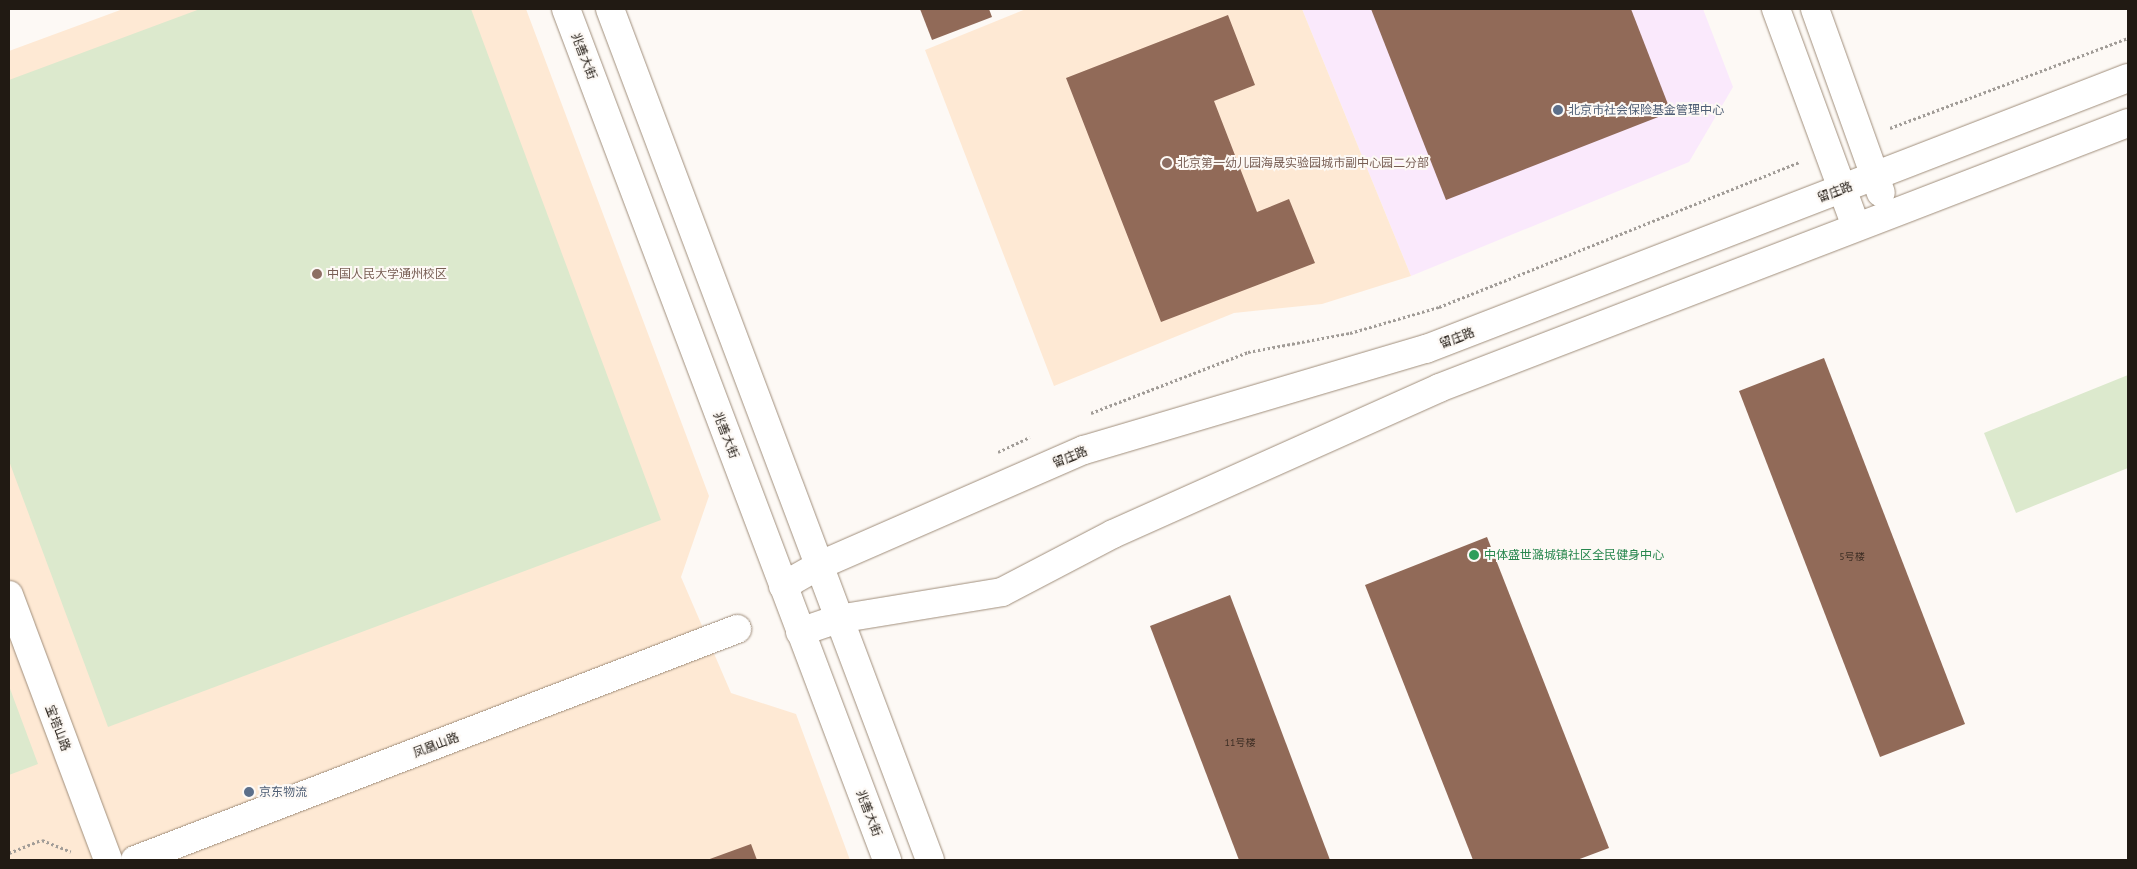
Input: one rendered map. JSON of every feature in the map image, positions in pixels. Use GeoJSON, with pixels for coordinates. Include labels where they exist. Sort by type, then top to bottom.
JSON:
{"type":"FeatureCollection","features":[{"type":"Feature","properties":{"kind":"main road","name":"兆善大街"},"geometry":{"type":"LineString","coordinates":[[566,9],[887,860]]}},
{"type":"Feature","properties":{"kind":"main road"},"geometry":{"type":"LineString","coordinates":[[610,9],[930,860]]}},
{"type":"Feature","properties":{"kind":"main road"},"geometry":{"type":"LineString","coordinates":[[1776,9],[1856,226]]}},
{"type":"Feature","properties":{"kind":"main road"},"geometry":{"type":"LineString","coordinates":[[1815,9],[1888,213]]}},
{"type":"Feature","properties":{"kind":"main road","name":"留庄路"},"geometry":{"type":"LineString","coordinates":[[783,586],[818,566],[1084,450],[1426,350],[2128,78]]}},
{"type":"Feature","properties":{"kind":"main road"},"geometry":{"type":"LineString","coordinates":[[800,632],[838,619],[1002,592],[1113,534],[1430,392],[1888,213],[2128,123]]}},
{"type":"Feature","properties":{"kind":"main road","name":"宝塔山路"},"geometry":{"type":"LineString","coordinates":[[9,595],[108,860]]}},
{"type":"Feature","properties":{"kind":"main road","name":"凤凰山路"},"geometry":{"type":"LineString","coordinates":[[135,860],[736,629]]}},
{"type":"Feature","properties":{"kind":"path"},"geometry":{"type":"LineString","coordinates":[[1862,139],[2128,38]]}},
{"type":"Feature","properties":{"kind":"path"},"geometry":{"type":"LineString","coordinates":[[1082,416],[1248,352],[1350,333],[1438,307],[1828,152]]}},
{"type":"Feature","properties":{"kind":"path"},"geometry":{"type":"LineString","coordinates":[[996,457],[1000,449],[1036,434]]}},
{"type":"Feature","properties":{"kind":"path"},"geometry":{"type":"LineString","coordinates":[[9,852],[42,840],[74,854]]}},
{"type":"Feature","properties":{"kind":"shaded area","name":"中国人民大学通州校区"},"geometry":{"type":"Polygon","coordinates":[[[123,9],[526,9],[709,496],[681,577],[731,693],[796,714],[850,860],[9,860],[9,51],[123,9]]]}},
{"type":"Feature","properties":{"kind":"shaded area","name":"北京第一幼儿园海晟实验园城市副中心园二分部"},"geometry":{"type":"Polygon","coordinates":[[[1026,9],[1302,9],[1411,276],[1322,304],[1234,313],[1054,386],[925,50],[1026,9]]]}},
{"type":"Feature","properties":{"kind":"shaded area"},"geometry":{"type":"Polygon","coordinates":[[[1302,9],[1703,9],[1733,87],[1689,162],[1411,276],[1302,9]]]}},
{"type":"Feature","properties":{"kind":"green space","name":"中国人民大学通州校区"},"geometry":{"type":"Polygon","coordinates":[[[200,9],[471,9],[661,520],[108,727],[9,461],[9,80],[200,9]]]}},
{"type":"Feature","properties":{"kind":"green space"},"geometry":{"type":"Polygon","coordinates":[[[2128,375],[2128,468],[2016,513],[1984,433],[2128,375]]]}},
{"type":"Feature","properties":{"kind":"green space"},"geometry":{"type":"Polygon","coordinates":[[[9,686],[38,764],[9,775],[9,686]]]}},
{"type":"Feature","properties":{"kind":"building"},"geometry":{"type":"Polygon","coordinates":[[[920,9],[989,9],[992,17],[932,40],[920,9]]]}},
{"type":"Feature","properties":{"kind":"building"},"geometry":{"type":"Polygon","coordinates":[[[1371,9],[1631,9],[1671,112],[1446,200],[1371,9]]]}},
{"type":"Feature","properties":{"kind":"building"},"geometry":{"type":"Polygon","coordinates":[[[1228,15],[1255,85],[1214,101],[1257,212],[1289,199],[1315,263],[1161,322],[1066,78],[1228,15]]]}},
{"type":"Feature","properties":{"kind":"building"},"geometry":{"type":"Polygon","coordinates":[[[1824,358],[1965,724],[1880,757],[1739,391],[1824,358]]]}},
{"type":"Feature","properties":{"kind":"building"},"geometry":{"type":"Polygon","coordinates":[[[1487,537],[1609,848],[1577,860],[1473,860],[1365,585],[1487,537]]]}},
{"type":"Feature","properties":{"kind":"building"},"geometry":{"type":"Polygon","coordinates":[[[1230,595],[1330,860],[1239,860],[1150,626],[1230,595]]]}},
{"type":"Feature","properties":{"kind":"building"},"geometry":{"type":"Polygon","coordinates":[[[751,844],[757,860],[707,860],[751,844]]]}},
{"type":"Feature","properties":{"kind":"place","name":"北京市社会保险基金管理中心"},"geometry":{"type":"Point","coordinates":[1558,110]}},
{"type":"Feature","properties":{"kind":"place","name":"北京第一幼儿园海晟实验园城市副中心园二分部"},"geometry":{"type":"Point","coordinates":[1167,163]}},
{"type":"Feature","properties":{"kind":"place","name":"中国人民大学通州校区"},"geometry":{"type":"Point","coordinates":[317,274]}},
{"type":"Feature","properties":{"kind":"place","name":"中体盛世潞城镇社区全民健身中心"},"geometry":{"type":"Point","coordinates":[1474,555]}},
{"type":"Feature","properties":{"kind":"place","name":"京东物流"},"geometry":{"type":"Point","coordinates":[249,792]}}]}
